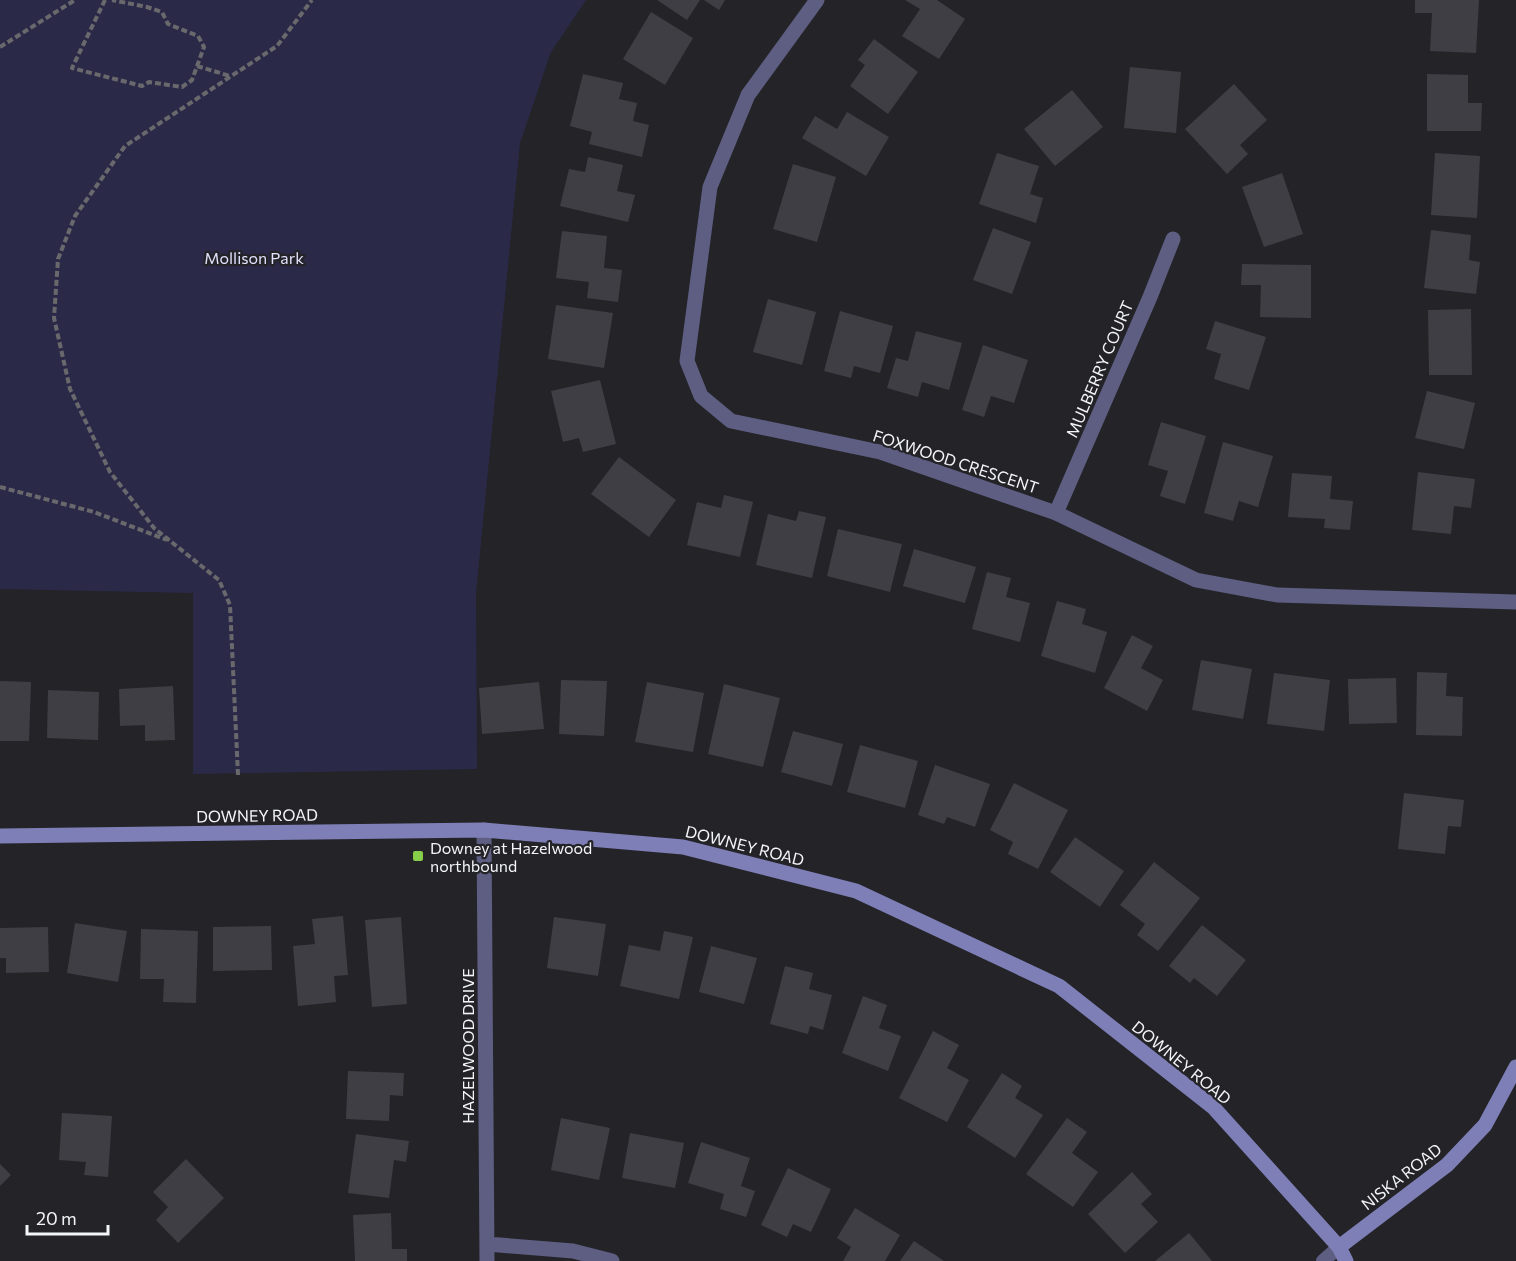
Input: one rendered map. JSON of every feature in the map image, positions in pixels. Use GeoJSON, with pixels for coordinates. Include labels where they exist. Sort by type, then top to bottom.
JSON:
{"type":"FeatureCollection","features":[{"type":"Feature","properties":{"kind":"main road","name":"DOWNEY ROAD"},"geometry":{"type":"LineString","coordinates":[[0,836],[484,830],[683,848],[856,891],[1059,986],[1213,1107],[1339,1247],[1346,1261]]}},
{"type":"Feature","properties":{"kind":"main road","name":"NISKA ROAD"},"geometry":{"type":"LineString","coordinates":[[1339,1247],[1447,1166],[1485,1125],[1516,1066]]}},
{"type":"Feature","properties":{"kind":"street","name":"FOXWOOD CRESCENT"},"geometry":{"type":"LineString","coordinates":[[817,0],[748,95],[710,187],[687,361],[701,396],[731,421],[880,452],[1056,513],[1196,580],[1276,595],[1516,602]]}},
{"type":"Feature","properties":{"kind":"street","name":"MULBERRY COURT"},"geometry":{"type":"LineString","coordinates":[[1056,513],[1173,239]]}},
{"type":"Feature","properties":{"kind":"street","name":"HAZELWOOD DRIVE"},"geometry":{"type":"LineString","coordinates":[[484,830],[487,1261]]}},
{"type":"Feature","properties":{"kind":"street"},"geometry":{"type":"LineString","coordinates":[[487,1244],[573,1251],[612,1261]]}},
{"type":"Feature","properties":{"kind":"lane"},"geometry":{"type":"LineString","coordinates":[[1323,1261],[1339,1247]]}},
{"type":"Feature","properties":{"kind":"path"},"geometry":{"type":"LineString","coordinates":[[0,47],[75,0]]}},
{"type":"Feature","properties":{"kind":"path"},"geometry":{"type":"LineString","coordinates":[[105,0],[72,68],[142,86],[148,82],[182,87],[192,80],[204,47],[198,36],[168,24],[162,12],[147,6],[112,0]]}},
{"type":"Feature","properties":{"kind":"path"},"geometry":{"type":"LineString","coordinates":[[147,6],[148,0]]}},
{"type":"Feature","properties":{"kind":"path"},"geometry":{"type":"LineString","coordinates":[[238,775],[230,604],[219,580],[154,528],[110,472],[70,389],[54,318],[58,259],[75,216],[125,146],[277,46],[312,0]]}},
{"type":"Feature","properties":{"kind":"path"},"geometry":{"type":"LineString","coordinates":[[197,66],[230,77]]}},
{"type":"Feature","properties":{"kind":"path"},"geometry":{"type":"LineString","coordinates":[[0,487],[94,512],[173,542]]}},
{"type":"Feature","properties":{"kind":"green space","name":"Mollison Park"},"geometry":{"type":"Polygon","coordinates":[[[0,0],[586,0],[551,52],[520,143],[476,593],[477,769],[193,774],[193,593],[0,589],[0,0]]]}},
{"type":"Feature","properties":{"kind":"building"},"geometry":{"type":"Polygon","coordinates":[[[657,0],[700,0],[687,20],[657,0]]]}},
{"type":"Feature","properties":{"kind":"building"},"geometry":{"type":"Polygon","coordinates":[[[704,0],[725,0],[719,10],[704,0]]]}},
{"type":"Feature","properties":{"kind":"building"},"geometry":{"type":"Polygon","coordinates":[[[905,0],[937,0],[965,19],[939,59],[902,36],[920,9],[905,0]]]}},
{"type":"Feature","properties":{"kind":"building"},"geometry":{"type":"Polygon","coordinates":[[[1415,0],[1479,0],[1476,53],[1430,51],[1432,13],[1415,13],[1415,0]]]}},
{"type":"Feature","properties":{"kind":"building"},"geometry":{"type":"Polygon","coordinates":[[[651,12],[693,38],[665,85],[623,59],[651,12]]]}},
{"type":"Feature","properties":{"kind":"building"},"geometry":{"type":"Polygon","coordinates":[[[874,39],[918,72],[888,114],[850,86],[865,65],[858,60],[874,39]]]}},
{"type":"Feature","properties":{"kind":"building"},"geometry":{"type":"Polygon","coordinates":[[[1130,67],[1181,72],[1176,133],[1124,128],[1130,67]]]}},
{"type":"Feature","properties":{"kind":"building"},"geometry":{"type":"Polygon","coordinates":[[[583,74],[623,83],[619,99],[637,103],[633,121],[649,125],[642,157],[589,144],[592,132],[570,126],[583,74]]]}},
{"type":"Feature","properties":{"kind":"building"},"geometry":{"type":"Polygon","coordinates":[[[1427,74],[1468,75],[1468,103],[1482,103],[1481,131],[1427,131],[1427,74]]]}},
{"type":"Feature","properties":{"kind":"building"},"geometry":{"type":"Polygon","coordinates":[[[1234,84],[1267,120],[1240,145],[1248,154],[1227,174],[1185,129],[1234,84]]]}},
{"type":"Feature","properties":{"kind":"building"},"geometry":{"type":"Polygon","coordinates":[[[1072,90],[1103,127],[1055,166],[1024,129],[1072,90]]]}},
{"type":"Feature","properties":{"kind":"building"},"geometry":{"type":"Polygon","coordinates":[[[847,112],[889,137],[866,176],[802,138],[815,116],[837,129],[847,112]]]}},
{"type":"Feature","properties":{"kind":"building"},"geometry":{"type":"Polygon","coordinates":[[[997,153],[1039,166],[1030,194],[1043,198],[1036,223],[979,204],[997,153]]]}},
{"type":"Feature","properties":{"kind":"building"},"geometry":{"type":"Polygon","coordinates":[[[1435,153],[1480,156],[1477,218],[1431,215],[1435,153]]]}},
{"type":"Feature","properties":{"kind":"building"},"geometry":{"type":"Polygon","coordinates":[[[588,157],[623,165],[617,191],[635,195],[628,222],[560,206],[569,169],[585,172],[588,157]]]}},
{"type":"Feature","properties":{"kind":"building"},"geometry":{"type":"Polygon","coordinates":[[[793,164],[836,177],[817,242],[773,229],[793,164]]]}},
{"type":"Feature","properties":{"kind":"building"},"geometry":{"type":"Polygon","coordinates":[[[1282,173],[1303,234],[1264,247],[1242,187],[1282,173]]]}},
{"type":"Feature","properties":{"kind":"building"},"geometry":{"type":"Polygon","coordinates":[[[993,228],[1031,242],[1012,294],[973,280],[993,228]]]}},
{"type":"Feature","properties":{"kind":"building"},"geometry":{"type":"Polygon","coordinates":[[[1431,230],[1471,235],[1469,260],[1480,262],[1476,294],[1424,288],[1431,230]]]}},
{"type":"Feature","properties":{"kind":"building"},"geometry":{"type":"Polygon","coordinates":[[[562,231],[607,236],[604,268],[622,270],[618,302],[587,298],[589,282],[556,278],[562,231]]]}},
{"type":"Feature","properties":{"kind":"building"},"geometry":{"type":"Polygon","coordinates":[[[1242,264],[1311,265],[1311,318],[1260,317],[1261,285],[1241,285],[1242,264]]]}},
{"type":"Feature","properties":{"kind":"building"},"geometry":{"type":"Polygon","coordinates":[[[768,299],[816,312],[802,365],[753,352],[768,299]]]}},
{"type":"Feature","properties":{"kind":"building"},"geometry":{"type":"Polygon","coordinates":[[[556,305],[613,313],[604,368],[548,359],[556,305]]]}},
{"type":"Feature","properties":{"kind":"building"},"geometry":{"type":"Polygon","coordinates":[[[1471,309],[1472,375],[1429,375],[1428,310],[1471,309]]]}},
{"type":"Feature","properties":{"kind":"building"},"geometry":{"type":"Polygon","coordinates":[[[840,311],[893,326],[880,373],[854,366],[851,378],[824,371],[840,311]]]}},
{"type":"Feature","properties":{"kind":"building"},"geometry":{"type":"Polygon","coordinates":[[[1215,321],[1266,337],[1249,390],[1214,379],[1221,354],[1206,349],[1215,321]]]}},
{"type":"Feature","properties":{"kind":"building"},"geometry":{"type":"Polygon","coordinates":[[[916,331],[962,343],[949,390],[922,382],[918,397],[887,388],[896,358],[908,361],[916,331]]]}},
{"type":"Feature","properties":{"kind":"building"},"geometry":{"type":"Polygon","coordinates":[[[983,345],[1028,360],[1014,403],[991,396],[984,417],[962,410],[983,345]]]}},
{"type":"Feature","properties":{"kind":"building"},"geometry":{"type":"Polygon","coordinates":[[[600,380],[616,444],[583,452],[579,438],[563,442],[551,391],[600,380]]]}},
{"type":"Feature","properties":{"kind":"building"},"geometry":{"type":"Polygon","coordinates":[[[1427,391],[1475,403],[1464,449],[1415,438],[1427,391]]]}},
{"type":"Feature","properties":{"kind":"building"},"geometry":{"type":"Polygon","coordinates":[[[1161,422],[1206,436],[1185,504],[1160,496],[1168,471],[1148,465],[1161,422]]]}},
{"type":"Feature","properties":{"kind":"building"},"geometry":{"type":"Polygon","coordinates":[[[1223,442],[1273,456],[1258,507],[1239,501],[1233,521],[1204,513],[1223,442]]]}},
{"type":"Feature","properties":{"kind":"building"},"geometry":{"type":"Polygon","coordinates":[[[619,457],[676,500],[649,537],[591,494],[619,457]]]}},
{"type":"Feature","properties":{"kind":"building"},"geometry":{"type":"Polygon","coordinates":[[[1418,472],[1475,479],[1471,508],[1454,506],[1451,534],[1412,530],[1418,472]]]}},
{"type":"Feature","properties":{"kind":"building"},"geometry":{"type":"Polygon","coordinates":[[[1292,473],[1332,476],[1330,499],[1353,501],[1350,530],[1324,528],[1325,519],[1288,517],[1292,473]]]}},
{"type":"Feature","properties":{"kind":"building"},"geometry":{"type":"Polygon","coordinates":[[[724,495],[753,502],[740,557],[687,545],[697,502],[721,508],[724,495]]]}},
{"type":"Feature","properties":{"kind":"building"},"geometry":{"type":"Polygon","coordinates":[[[799,511],[826,517],[812,578],[756,565],[768,514],[796,521],[799,511]]]}},
{"type":"Feature","properties":{"kind":"building"},"geometry":{"type":"Polygon","coordinates":[[[838,529],[902,544],[890,592],[827,576],[838,529]]]}},
{"type":"Feature","properties":{"kind":"building"},"geometry":{"type":"Polygon","coordinates":[[[914,549],[976,567],[965,603],[903,586],[914,549]]]}},
{"type":"Feature","properties":{"kind":"building"},"geometry":{"type":"Polygon","coordinates":[[[987,572],[1011,578],[1006,597],[1030,603],[1020,642],[972,629],[987,572]]]}},
{"type":"Feature","properties":{"kind":"building"},"geometry":{"type":"Polygon","coordinates":[[[1057,601],[1086,609],[1082,624],[1107,632],[1095,673],[1041,656],[1057,601]]]}},
{"type":"Feature","properties":{"kind":"building"},"geometry":{"type":"Polygon","coordinates":[[[1132,635],[1153,646],[1141,668],[1163,680],[1147,711],[1104,688],[1132,635]]]}},
{"type":"Feature","properties":{"kind":"building"},"geometry":{"type":"Polygon","coordinates":[[[1201,660],[1252,669],[1243,719],[1192,710],[1201,660]]]}},
{"type":"Feature","properties":{"kind":"building"},"geometry":{"type":"Polygon","coordinates":[[[1417,672],[1447,673],[1446,696],[1463,697],[1462,736],[1416,735],[1417,672]]]}},
{"type":"Feature","properties":{"kind":"building"},"geometry":{"type":"Polygon","coordinates":[[[1274,673],[1330,680],[1324,731],[1267,724],[1274,673]]]}},
{"type":"Feature","properties":{"kind":"building"},"geometry":{"type":"Polygon","coordinates":[[[1396,678],[1397,723],[1349,724],[1348,679],[1396,678]]]}},
{"type":"Feature","properties":{"kind":"building"},"geometry":{"type":"Polygon","coordinates":[[[561,680],[607,681],[604,736],[559,734],[561,680]]]}},
{"type":"Feature","properties":{"kind":"building"},"geometry":{"type":"Polygon","coordinates":[[[0,681],[31,682],[29,741],[0,741],[0,681]]]}},
{"type":"Feature","properties":{"kind":"building"},"geometry":{"type":"Polygon","coordinates":[[[539,682],[544,729],[482,734],[479,688],[539,682]]]}},
{"type":"Feature","properties":{"kind":"building"},"geometry":{"type":"Polygon","coordinates":[[[647,682],[704,693],[693,752],[635,742],[647,682]]]}},
{"type":"Feature","properties":{"kind":"building"},"geometry":{"type":"Polygon","coordinates":[[[724,684],[780,698],[763,767],[708,754],[724,684]]]}},
{"type":"Feature","properties":{"kind":"building"},"geometry":{"type":"Polygon","coordinates":[[[173,686],[175,740],[145,741],[145,725],[120,726],[119,689],[173,686]]]}},
{"type":"Feature","properties":{"kind":"building"},"geometry":{"type":"Polygon","coordinates":[[[48,690],[99,692],[98,740],[47,738],[48,690]]]}},
{"type":"Feature","properties":{"kind":"building"},"geometry":{"type":"Polygon","coordinates":[[[793,731],[843,744],[832,786],[781,772],[793,731]]]}},
{"type":"Feature","properties":{"kind":"building"},"geometry":{"type":"Polygon","coordinates":[[[860,745],[918,761],[905,808],[847,792],[860,745]]]}},
{"type":"Feature","properties":{"kind":"building"},"geometry":{"type":"Polygon","coordinates":[[[935,765],[990,784],[975,827],[947,817],[944,824],[918,815],[935,765]]]}},
{"type":"Feature","properties":{"kind":"building"},"geometry":{"type":"Polygon","coordinates":[[[1014,783],[1068,810],[1038,869],[1008,854],[1013,842],[990,830],[1014,783]]]}},
{"type":"Feature","properties":{"kind":"building"},"geometry":{"type":"Polygon","coordinates":[[[1404,793],[1464,800],[1461,827],[1448,826],[1445,854],[1398,849],[1404,793]]]}},
{"type":"Feature","properties":{"kind":"building"},"geometry":{"type":"Polygon","coordinates":[[[1075,837],[1124,871],[1100,907],[1050,872],[1075,837]]]}},
{"type":"Feature","properties":{"kind":"building"},"geometry":{"type":"Polygon","coordinates":[[[1154,862],[1200,898],[1158,951],[1137,935],[1145,924],[1120,905],[1154,862]]]}},
{"type":"Feature","properties":{"kind":"building"},"geometry":{"type":"Polygon","coordinates":[[[343,916],[348,975],[334,976],[336,1002],[298,1006],[293,946],[315,944],[312,919],[343,916]]]}},
{"type":"Feature","properties":{"kind":"building"},"geometry":{"type":"Polygon","coordinates":[[[401,917],[407,1004],[372,1007],[365,920],[401,917]]]}},
{"type":"Feature","properties":{"kind":"building"},"geometry":{"type":"Polygon","coordinates":[[[554,917],[606,924],[598,976],[547,968],[554,917]]]}},
{"type":"Feature","properties":{"kind":"building"},"geometry":{"type":"Polygon","coordinates":[[[75,923],[127,931],[118,982],[67,973],[75,923]]]}},
{"type":"Feature","properties":{"kind":"building"},"geometry":{"type":"Polygon","coordinates":[[[1202,925],[1246,960],[1217,996],[1194,978],[1190,983],[1169,966],[1202,925]]]}},
{"type":"Feature","properties":{"kind":"building"},"geometry":{"type":"Polygon","coordinates":[[[271,926],[272,970],[213,971],[213,927],[271,926]]]}},
{"type":"Feature","properties":{"kind":"building"},"geometry":{"type":"Polygon","coordinates":[[[48,927],[49,972],[6,973],[6,958],[0,958],[0,928],[48,927]]]}},
{"type":"Feature","properties":{"kind":"building"},"geometry":{"type":"Polygon","coordinates":[[[141,929],[198,931],[196,1003],[163,1002],[164,979],[140,979],[141,929]]]}},
{"type":"Feature","properties":{"kind":"building"},"geometry":{"type":"Polygon","coordinates":[[[664,931],[693,937],[679,999],[620,986],[629,945],[660,951],[664,931]]]}},
{"type":"Feature","properties":{"kind":"building"},"geometry":{"type":"Polygon","coordinates":[[[711,946],[757,958],[744,1004],[699,992],[711,946]]]}},
{"type":"Feature","properties":{"kind":"building"},"geometry":{"type":"Polygon","coordinates":[[[785,966],[813,973],[809,989],[832,995],[823,1030],[810,1026],[808,1034],[770,1024],[785,966]]]}},
{"type":"Feature","properties":{"kind":"building"},"geometry":{"type":"Polygon","coordinates":[[[863,996],[887,1005],[879,1028],[901,1036],[888,1071],[842,1053],[863,996]]]}},
{"type":"Feature","properties":{"kind":"building"},"geometry":{"type":"Polygon","coordinates":[[[933,1031],[959,1045],[947,1068],[969,1080],[947,1122],[899,1098],[933,1031]]]}},
{"type":"Feature","properties":{"kind":"building"},"geometry":{"type":"Polygon","coordinates":[[[348,1071],[404,1073],[403,1096],[390,1095],[389,1121],[346,1119],[348,1071]]]}},
{"type":"Feature","properties":{"kind":"building"},"geometry":{"type":"Polygon","coordinates":[[[1002,1073],[1022,1086],[1015,1098],[1043,1115],[1015,1158],[967,1127],[1002,1073]]]}},
{"type":"Feature","properties":{"kind":"building"},"geometry":{"type":"Polygon","coordinates":[[[62,1113],[112,1116],[108,1177],[84,1175],[86,1162],[59,1160],[62,1113]]]}},
{"type":"Feature","properties":{"kind":"building"},"geometry":{"type":"Polygon","coordinates":[[[561,1118],[610,1128],[599,1180],[551,1170],[561,1118]]]}},
{"type":"Feature","properties":{"kind":"building"},"geometry":{"type":"Polygon","coordinates":[[[1067,1118],[1087,1132],[1072,1153],[1098,1172],[1073,1207],[1026,1174],[1067,1118]]]}},
{"type":"Feature","properties":{"kind":"building"},"geometry":{"type":"Polygon","coordinates":[[[630,1133],[684,1143],[675,1188],[622,1178],[630,1133]]]}},
{"type":"Feature","properties":{"kind":"building"},"geometry":{"type":"Polygon","coordinates":[[[356,1134],[409,1141],[406,1162],[394,1160],[389,1198],[348,1193],[356,1134]]]}},
{"type":"Feature","properties":{"kind":"building"},"geometry":{"type":"Polygon","coordinates":[[[701,1142],[750,1158],[741,1186],[755,1191],[746,1217],[720,1209],[724,1194],[688,1183],[701,1142]]]}},
{"type":"Feature","properties":{"kind":"building"},"geometry":{"type":"Polygon","coordinates":[[[186,1159],[224,1198],[178,1243],[156,1220],[168,1207],[153,1192],[186,1159]]]}},
{"type":"Feature","properties":{"kind":"building"},"geometry":{"type":"Polygon","coordinates":[[[0,1164],[11,1175],[0,1186],[0,1164]]]}},
{"type":"Feature","properties":{"kind":"building"},"geometry":{"type":"Polygon","coordinates":[[[788,1168],[831,1189],[811,1232],[793,1224],[787,1237],[761,1225],[788,1168]]]}},
{"type":"Feature","properties":{"kind":"building"},"geometry":{"type":"Polygon","coordinates":[[[1132,1172],[1152,1194],[1141,1204],[1158,1222],[1125,1253],[1088,1214],[1132,1172]]]}},
{"type":"Feature","properties":{"kind":"building"},"geometry":{"type":"Polygon","coordinates":[[[855,1208],[900,1235],[885,1261],[843,1261],[851,1247],[837,1238],[855,1208]]]}},
{"type":"Feature","properties":{"kind":"building"},"geometry":{"type":"Polygon","coordinates":[[[391,1213],[392,1249],[407,1249],[407,1261],[355,1261],[353,1215],[391,1213]]]}},
{"type":"Feature","properties":{"kind":"building"},"geometry":{"type":"Polygon","coordinates":[[[1189,1233],[1212,1261],[1155,1261],[1189,1233]]]}},
{"type":"Feature","properties":{"kind":"building"},"geometry":{"type":"Polygon","coordinates":[[[914,1241],[944,1261],[900,1261],[914,1241]]]}},
{"type":"Feature","properties":{"kind":"place","name":"Downey at Hazelwood northbound"},"geometry":{"type":"Point","coordinates":[418,856]}}]}
